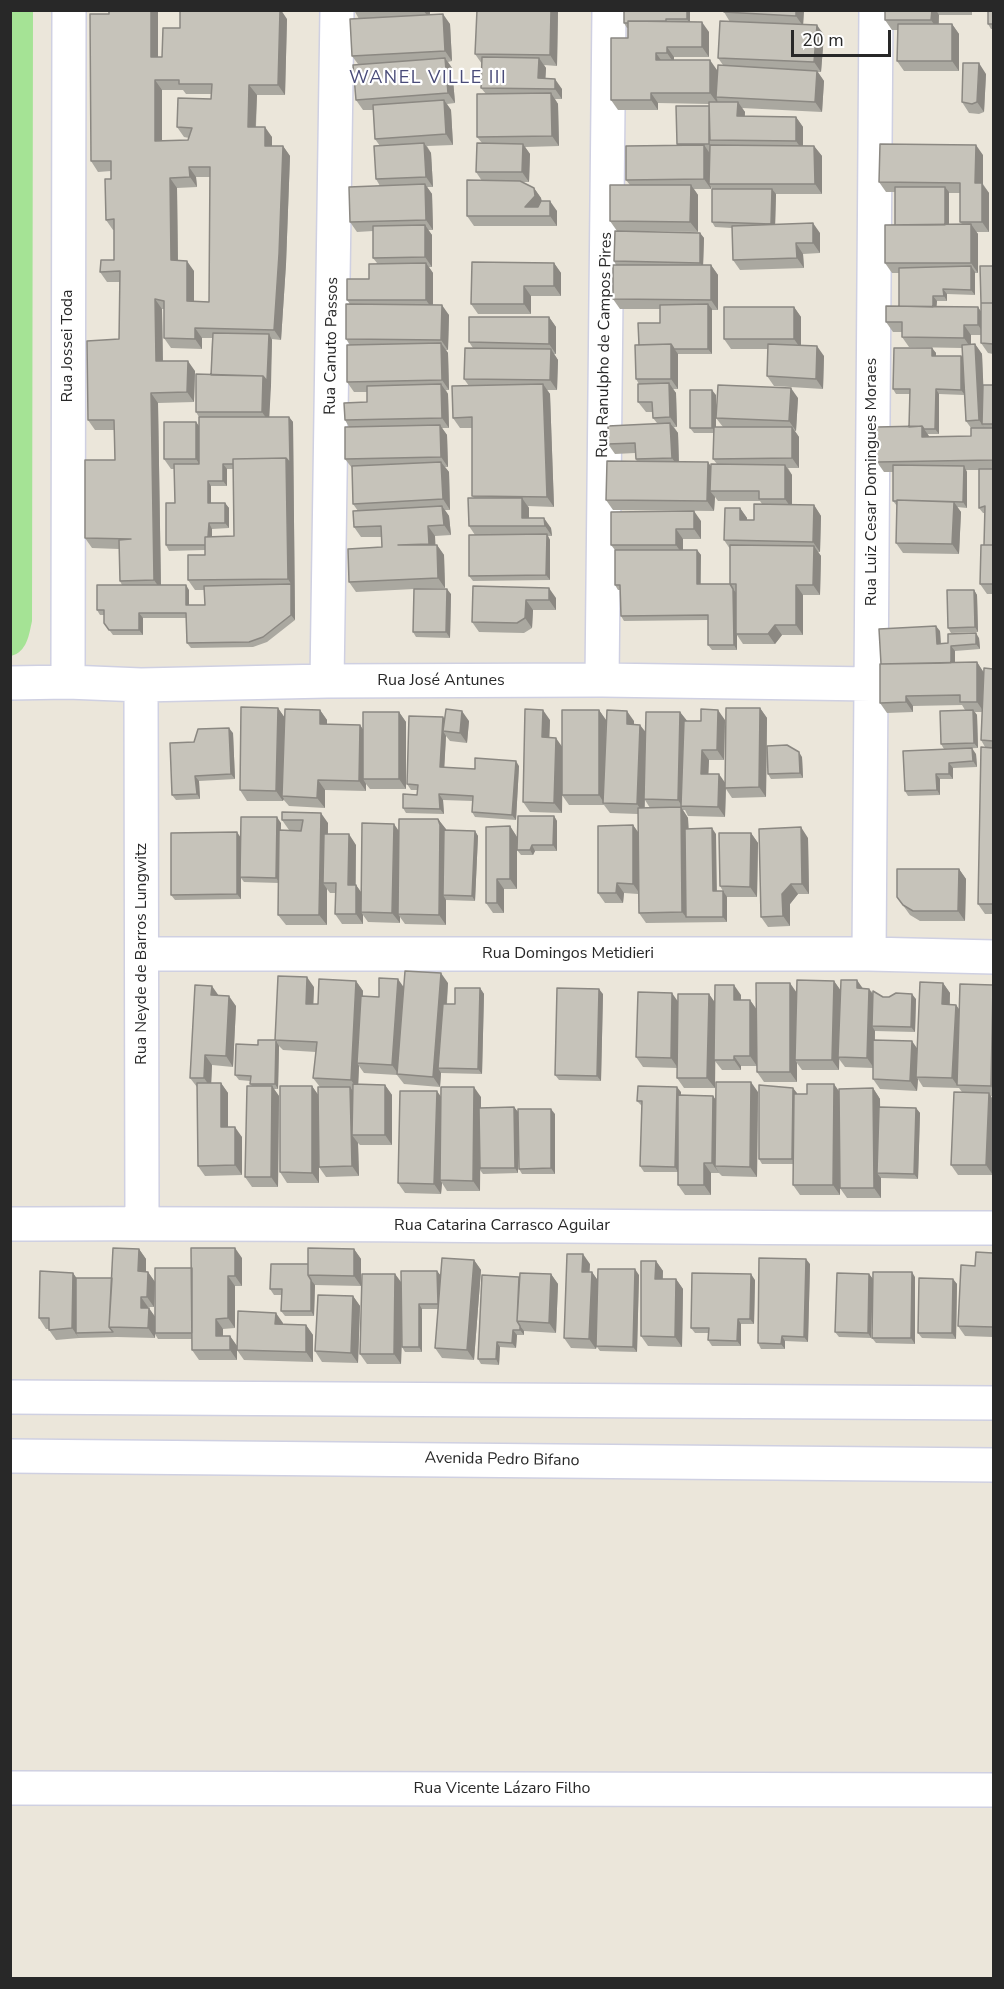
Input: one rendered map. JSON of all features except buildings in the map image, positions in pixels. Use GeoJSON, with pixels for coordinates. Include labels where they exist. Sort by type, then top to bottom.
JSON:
{"type":"FeatureCollection","features":[{"type":"Feature","properties":{"kind":"street","name":"Rua Jossei Toda"},"geometry":{"type":"LineString","coordinates":[[68,682],[69,10]]}},
{"type":"Feature","properties":{"kind":"street","name":"Rua Canuto Passos"},"geometry":{"type":"LineString","coordinates":[[327,681],[337,10]]}},
{"type":"Feature","properties":{"kind":"street","name":"Rua Ranulpho de Campos Pires"},"geometry":{"type":"LineString","coordinates":[[602,680],[609,10]]}},
{"type":"Feature","properties":{"kind":"street","name":"Rua Luiz Cesar Domingues Moraes"},"geometry":{"type":"LineString","coordinates":[[869,954],[876,10]]}},
{"type":"Feature","properties":{"kind":"street","name":"Rua José Antunes"},"geometry":{"type":"LineString","coordinates":[[10,683],[68,682],[141,685],[327,681],[602,680],[871,684]]}},
{"type":"Feature","properties":{"kind":"street","name":"Rua Neyde de Barros Lungwitz"},"geometry":{"type":"LineString","coordinates":[[141,685],[142,1223]]}},
{"type":"Feature","properties":{"kind":"street","name":"Rua Domingos Metidieri"},"geometry":{"type":"LineString","coordinates":[[142,954],[869,954],[993,957]]}},
{"type":"Feature","properties":{"kind":"street","name":"Rua Catarina Carrasco Aguilar"},"geometry":{"type":"LineString","coordinates":[[10,1224],[993,1228]]}},
{"type":"Feature","properties":{"kind":"street"},"geometry":{"type":"LineString","coordinates":[[10,1397],[993,1403]]}},
{"type":"Feature","properties":{"kind":"street","name":"Avenida Pedro Bifano"},"geometry":{"type":"LineString","coordinates":[[10,1456],[993,1465]]}},
{"type":"Feature","properties":{"kind":"street","name":"Rua Vicente Lázaro Filho"},"geometry":{"type":"LineString","coordinates":[[10,1788],[993,1790]]}},
{"type":"Feature","properties":{"kind":"green space"},"geometry":{"type":"Polygon","coordinates":[[[10,11],[33,11],[32,621],[24,647],[11,656],[10,11]]]}},
{"type":"Feature","properties":{"kind":"district","name":"WANEL VILLE III"},"geometry":{"type":"Point","coordinates":[428,79]}}]}
